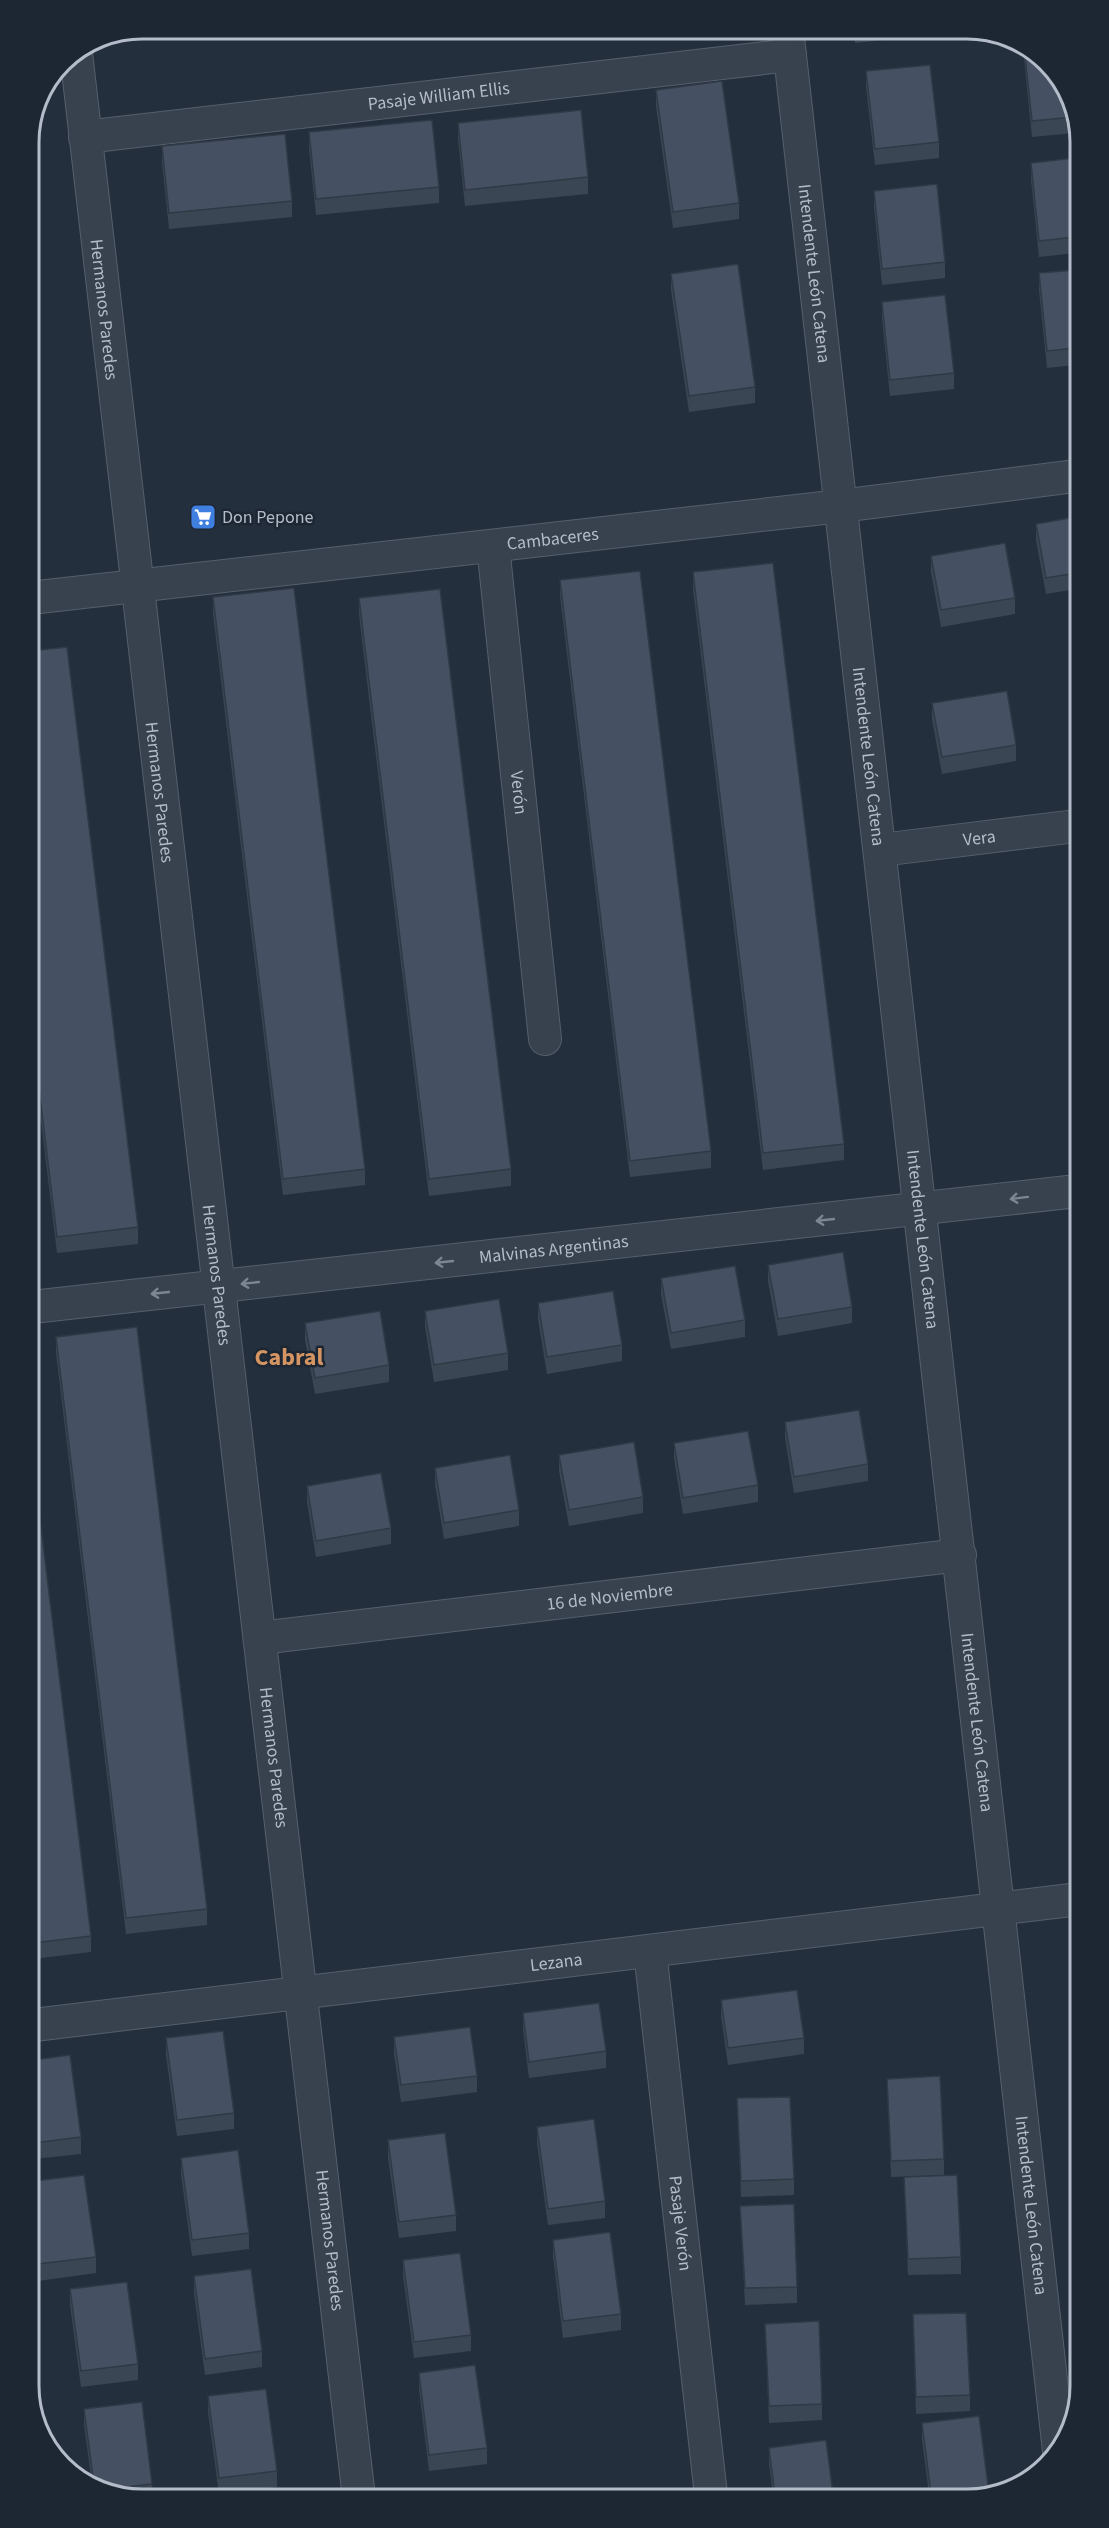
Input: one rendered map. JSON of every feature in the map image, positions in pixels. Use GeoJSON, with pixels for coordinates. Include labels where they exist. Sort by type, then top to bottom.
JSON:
{"type":"FeatureCollection","features":[{"type":"Feature","properties":{"kind":"street","name":"Pasaje William Ellis"},"geometry":{"type":"LineString","coordinates":[[85,137],[789,42]]}},
{"type":"Feature","properties":{"kind":"street","name":"Intendente León Catena"},"geometry":{"type":"LineString","coordinates":[[789,42],[1057,2434]]}},
{"type":"Feature","properties":{"kind":"street","name":"Hermanos Paredes"},"geometry":{"type":"LineString","coordinates":[[77,62],[135,586],[303,1993],[358,2489]]}},
{"type":"Feature","properties":{"kind":"street","name":"Cambaceres"},"geometry":{"type":"LineString","coordinates":[[39,597],[841,506],[1070,477]]}},
{"type":"Feature","properties":{"kind":"street","name":"Verón"},"geometry":{"type":"LineString","coordinates":[[493,546],[545,1039]]}},
{"type":"Feature","properties":{"kind":"street","name":"Vera"},"geometry":{"type":"LineString","coordinates":[[881,850],[1070,827]]}},
{"type":"Feature","properties":{"kind":"street","name":"Malvinas Argentinas"},"geometry":{"type":"LineString","coordinates":[[39,1306],[1070,1192]]}},
{"type":"Feature","properties":{"kind":"street","name":"16 de Noviembre"},"geometry":{"type":"LineString","coordinates":[[260,1638],[960,1555]]}},
{"type":"Feature","properties":{"kind":"street","name":"Lezana"},"geometry":{"type":"LineString","coordinates":[[39,2024],[1070,1900]]}},
{"type":"Feature","properties":{"kind":"street","name":"Pasaje Verón"},"geometry":{"type":"LineString","coordinates":[[651,1951],[710,2489]]}},
{"type":"Feature","properties":{"kind":"building"},"geometry":{"type":"Polygon","coordinates":[[[1025,57],[1049,79],[1065,109],[1067,118],[1032,121],[1025,57]]]}},
{"type":"Feature","properties":{"kind":"building"},"geometry":{"type":"Polygon","coordinates":[[[930,65],[939,142],[875,149],[866,71],[930,65]]]}},
{"type":"Feature","properties":{"kind":"building"},"geometry":{"type":"Polygon","coordinates":[[[722,81],[739,203],[673,212],[656,90],[722,81]]]}},
{"type":"Feature","properties":{"kind":"building"},"geometry":{"type":"Polygon","coordinates":[[[581,110],[588,177],[465,190],[458,123],[581,110]]]}},
{"type":"Feature","properties":{"kind":"building"},"geometry":{"type":"Polygon","coordinates":[[[432,120],[439,187],[316,199],[309,132],[432,120]]]}},
{"type":"Feature","properties":{"kind":"building"},"geometry":{"type":"Polygon","coordinates":[[[285,134],[292,201],[169,213],[162,146],[285,134]]]}},
{"type":"Feature","properties":{"kind":"building"},"geometry":{"type":"Polygon","coordinates":[[[1070,158],[1070,238],[1039,241],[1031,163],[1070,158]]]}},
{"type":"Feature","properties":{"kind":"building"},"geometry":{"type":"Polygon","coordinates":[[[937,184],[945,262],[882,269],[874,191],[937,184]]]}},
{"type":"Feature","properties":{"kind":"building"},"geometry":{"type":"Polygon","coordinates":[[[738,264],[755,387],[689,396],[671,274],[738,264]]]}},
{"type":"Feature","properties":{"kind":"building"},"geometry":{"type":"Polygon","coordinates":[[[1070,270],[1070,349],[1047,351],[1039,273],[1070,270]]]}},
{"type":"Feature","properties":{"kind":"building"},"geometry":{"type":"Polygon","coordinates":[[[945,295],[954,373],[890,380],[882,302],[945,295]]]}},
{"type":"Feature","properties":{"kind":"building"},"geometry":{"type":"Polygon","coordinates":[[[1070,518],[1070,574],[1046,578],[1036,524],[1070,518]]]}},
{"type":"Feature","properties":{"kind":"building"},"geometry":{"type":"Polygon","coordinates":[[[1005,543],[1015,598],[941,610],[931,556],[1005,543]]]}},
{"type":"Feature","properties":{"kind":"building"},"geometry":{"type":"Polygon","coordinates":[[[773,563],[844,1144],[763,1153],[693,572],[773,563]]]}},
{"type":"Feature","properties":{"kind":"building"},"geometry":{"type":"Polygon","coordinates":[[[640,571],[711,1151],[630,1161],[560,580],[640,571]]]}},
{"type":"Feature","properties":{"kind":"building"},"geometry":{"type":"Polygon","coordinates":[[[294,588],[365,1169],[283,1179],[213,597],[294,588]]]}},
{"type":"Feature","properties":{"kind":"building"},"geometry":{"type":"Polygon","coordinates":[[[440,589],[511,1169],[429,1179],[359,598],[440,589]]]}},
{"type":"Feature","properties":{"kind":"building"},"geometry":{"type":"Polygon","coordinates":[[[67,647],[138,1227],[57,1237],[39,1088],[39,650],[67,647]]]}},
{"type":"Feature","properties":{"kind":"building"},"geometry":{"type":"Polygon","coordinates":[[[1007,691],[1016,745],[942,757],[932,703],[1007,691]]]}},
{"type":"Feature","properties":{"kind":"building"},"geometry":{"type":"Polygon","coordinates":[[[843,1252],[852,1307],[778,1319],[768,1265],[843,1252]]]}},
{"type":"Feature","properties":{"kind":"building"},"geometry":{"type":"Polygon","coordinates":[[[735,1266],[745,1320],[671,1333],[661,1278],[735,1266]]]}},
{"type":"Feature","properties":{"kind":"building"},"geometry":{"type":"Polygon","coordinates":[[[613,1291],[622,1345],[547,1357],[538,1303],[613,1291]]]}},
{"type":"Feature","properties":{"kind":"building"},"geometry":{"type":"Polygon","coordinates":[[[499,1299],[508,1353],[434,1365],[425,1311],[499,1299]]]}},
{"type":"Feature","properties":{"kind":"building"},"geometry":{"type":"Polygon","coordinates":[[[380,1311],[389,1365],[315,1378],[305,1323],[380,1311]]]}},
{"type":"Feature","properties":{"kind":"building"},"geometry":{"type":"Polygon","coordinates":[[[137,1327],[207,1909],[126,1918],[56,1337],[137,1327]]]}},
{"type":"Feature","properties":{"kind":"building"},"geometry":{"type":"Polygon","coordinates":[[[859,1410],[868,1464],[794,1477],[785,1422],[859,1410]]]}},
{"type":"Feature","properties":{"kind":"building"},"geometry":{"type":"Polygon","coordinates":[[[748,1431],[758,1485],[683,1498],[674,1443],[748,1431]]]}},
{"type":"Feature","properties":{"kind":"building"},"geometry":{"type":"Polygon","coordinates":[[[634,1442],[643,1497],[569,1510],[559,1455],[634,1442]]]}},
{"type":"Feature","properties":{"kind":"building"},"geometry":{"type":"Polygon","coordinates":[[[510,1455],[519,1510],[444,1523],[435,1468],[510,1455]]]}},
{"type":"Feature","properties":{"kind":"building"},"geometry":{"type":"Polygon","coordinates":[[[381,1473],[391,1528],[316,1541],[307,1486],[381,1473]]]}},
{"type":"Feature","properties":{"kind":"building"},"geometry":{"type":"Polygon","coordinates":[[[39,1511],[91,1936],[39,1942],[39,1511]]]}},
{"type":"Feature","properties":{"kind":"building"},"geometry":{"type":"Polygon","coordinates":[[[797,1990],[804,2038],[728,2048],[721,2000],[797,1990]]]}},
{"type":"Feature","properties":{"kind":"building"},"geometry":{"type":"Polygon","coordinates":[[[599,2003],[606,2051],[529,2062],[523,2013],[599,2003]]]}},
{"type":"Feature","properties":{"kind":"building"},"geometry":{"type":"Polygon","coordinates":[[[470,2027],[477,2076],[401,2085],[394,2037],[470,2027]]]}},
{"type":"Feature","properties":{"kind":"building"},"geometry":{"type":"Polygon","coordinates":[[[223,2031],[234,2113],[177,2120],[166,2038],[223,2031]]]}},
{"type":"Feature","properties":{"kind":"building"},"geometry":{"type":"Polygon","coordinates":[[[70,2055],[81,2137],[39,2142],[39,2059],[70,2055]]]}},
{"type":"Feature","properties":{"kind":"building"},"geometry":{"type":"Polygon","coordinates":[[[940,2076],[944,2159],[891,2161],[887,2079],[940,2076]]]}},
{"type":"Feature","properties":{"kind":"building"},"geometry":{"type":"Polygon","coordinates":[[[790,2097],[794,2179],[741,2181],[737,2098],[790,2097]]]}},
{"type":"Feature","properties":{"kind":"building"},"geometry":{"type":"Polygon","coordinates":[[[594,2119],[605,2201],[548,2209],[537,2127],[594,2119]]]}},
{"type":"Feature","properties":{"kind":"building"},"geometry":{"type":"Polygon","coordinates":[[[445,2133],[456,2215],[399,2222],[388,2140],[445,2133]]]}},
{"type":"Feature","properties":{"kind":"building"},"geometry":{"type":"Polygon","coordinates":[[[238,2150],[249,2233],[192,2240],[181,2158],[238,2150]]]}},
{"type":"Feature","properties":{"kind":"building"},"geometry":{"type":"Polygon","coordinates":[[[84,2175],[96,2257],[39,2264],[39,2180],[84,2175]]]}},
{"type":"Feature","properties":{"kind":"building"},"geometry":{"type":"Polygon","coordinates":[[[957,2175],[961,2257],[908,2259],[904,2177],[957,2175]]]}},
{"type":"Feature","properties":{"kind":"building"},"geometry":{"type":"Polygon","coordinates":[[[794,2204],[797,2287],[745,2288],[740,2206],[794,2204]]]}},
{"type":"Feature","properties":{"kind":"building"},"geometry":{"type":"Polygon","coordinates":[[[610,2232],[621,2314],[563,2321],[553,2240],[610,2232]]]}},
{"type":"Feature","properties":{"kind":"building"},"geometry":{"type":"Polygon","coordinates":[[[460,2253],[471,2335],[414,2342],[403,2260],[460,2253]]]}},
{"type":"Feature","properties":{"kind":"building"},"geometry":{"type":"Polygon","coordinates":[[[251,2269],[262,2351],[205,2359],[194,2276],[251,2269]]]}},
{"type":"Feature","properties":{"kind":"building"},"geometry":{"type":"Polygon","coordinates":[[[127,2282],[138,2364],[81,2371],[70,2289],[127,2282]]]}},
{"type":"Feature","properties":{"kind":"building"},"geometry":{"type":"Polygon","coordinates":[[[966,2313],[970,2395],[916,2397],[913,2314],[966,2313]]]}},
{"type":"Feature","properties":{"kind":"building"},"geometry":{"type":"Polygon","coordinates":[[[819,2321],[822,2404],[769,2406],[765,2324],[819,2321]]]}},
{"type":"Feature","properties":{"kind":"building"},"geometry":{"type":"Polygon","coordinates":[[[475,2365],[487,2448],[429,2455],[419,2373],[475,2365]]]}},
{"type":"Feature","properties":{"kind":"building"},"geometry":{"type":"Polygon","coordinates":[[[266,2389],[277,2471],[219,2478],[208,2396],[266,2389]]]}},
{"type":"Feature","properties":{"kind":"building"},"geometry":{"type":"Polygon","coordinates":[[[142,2402],[152,2484],[124,2487],[109,2484],[93,2476],[84,2409],[142,2402]]]}},
{"type":"Feature","properties":{"kind":"building"},"geometry":{"type":"Polygon","coordinates":[[[979,2416],[988,2487],[930,2489],[922,2423],[979,2416]]]}},
{"type":"Feature","properties":{"kind":"building"},"geometry":{"type":"Polygon","coordinates":[[[826,2440],[832,2489],[774,2489],[769,2448],[826,2440]]]}},
{"type":"Feature","properties":{"kind":"place","name":"Don Pepone"},"geometry":{"type":"Point","coordinates":[203,517]}},
{"type":"Feature","properties":{"kind":"district","name":"Cabral"},"geometry":{"type":"Point","coordinates":[289,1357]}}]}
